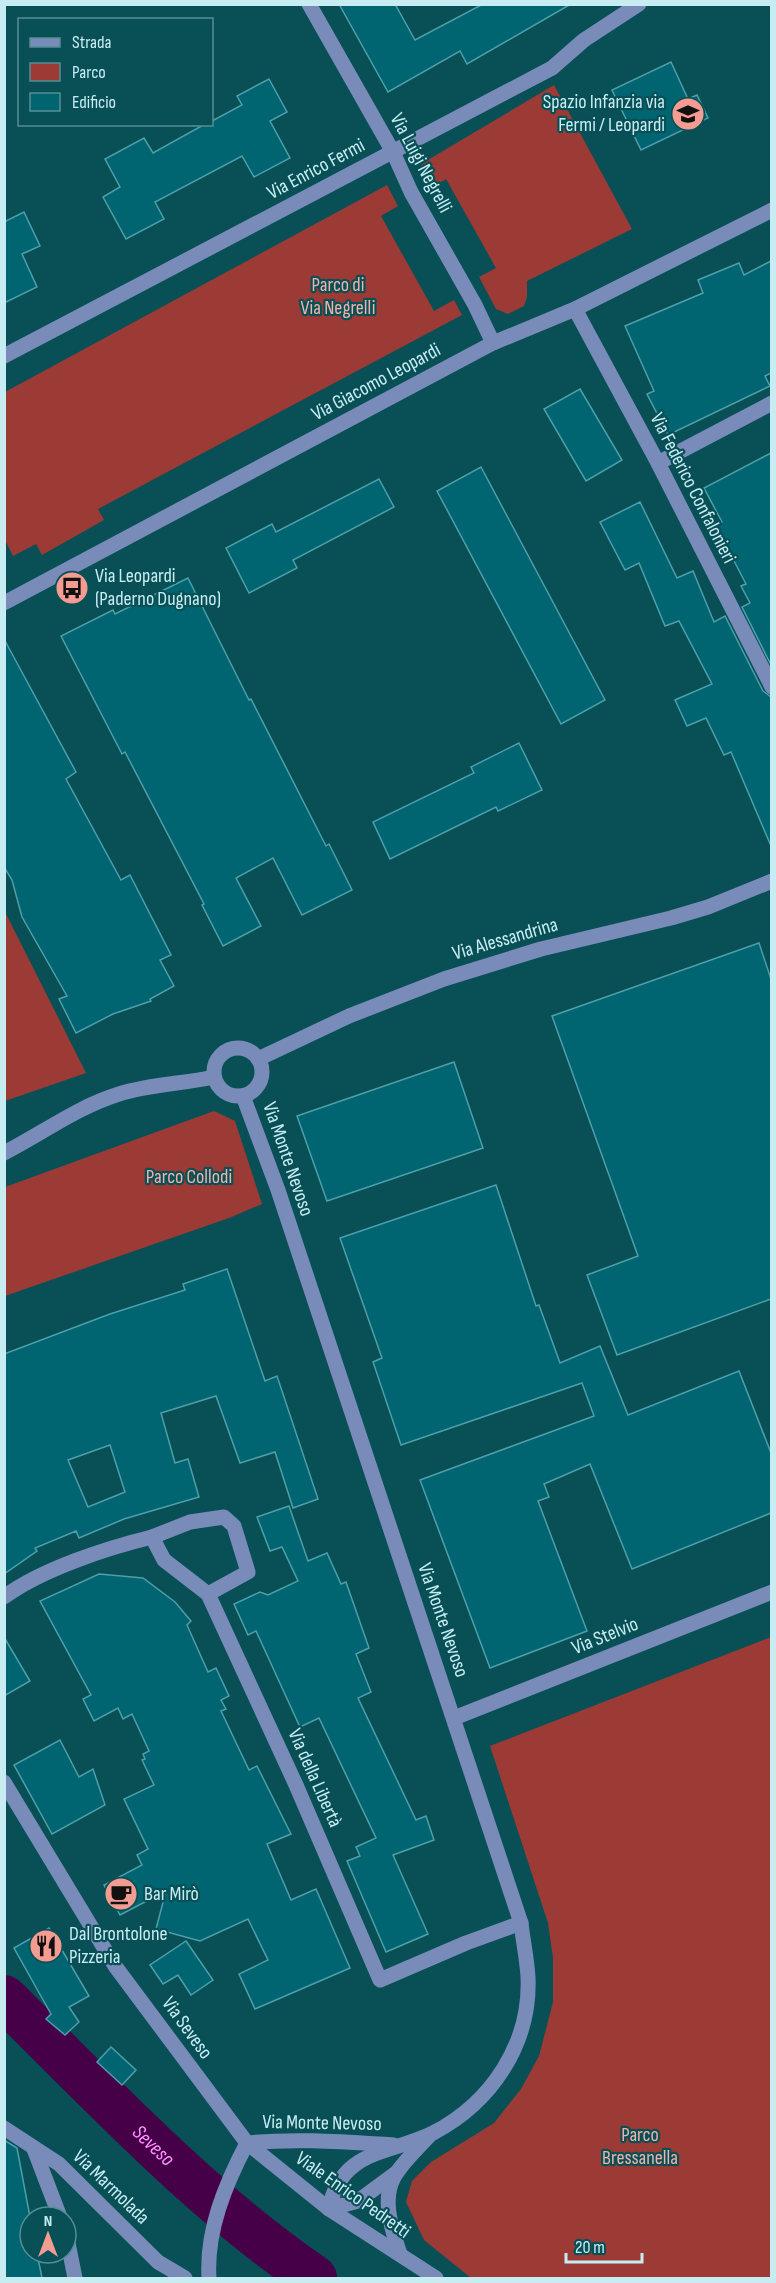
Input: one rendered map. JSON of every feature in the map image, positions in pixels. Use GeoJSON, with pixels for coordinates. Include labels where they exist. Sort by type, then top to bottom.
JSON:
{"type":"FeatureCollection","features":[{"type":"Feature","properties":{"kind":"street","name":"Via Luigi Negrelli"},"geometry":{"type":"LineString","coordinates":[[309,4],[393,152],[411,192],[475,304],[493,343]]}},
{"type":"Feature","properties":{"kind":"street","name":"Via Enrico Fermi"},"geometry":{"type":"LineString","coordinates":[[4,356],[552,68],[584,40],[639,4]]}},
{"type":"Feature","properties":{"kind":"street","name":"Via Giacomo Leopardi"},"geometry":{"type":"LineString","coordinates":[[4,603],[493,343],[575,309],[771,210]]}},
{"type":"Feature","properties":{"kind":"street","name":"Via Federico Confalonieri"},"geometry":{"type":"LineString","coordinates":[[575,309],[658,463],[771,687]]}},
{"type":"Feature","properties":{"kind":"street"},"geometry":{"type":"LineString","coordinates":[[658,463],[771,403]]}},
{"type":"Feature","properties":{"kind":"street","name":"Via Alessandrina"},"geometry":{"type":"LineString","coordinates":[[258,1059],[349,1016],[444,979],[541,950],[708,907],[771,881]]}},
{"type":"Feature","properties":{"kind":"street"},"geometry":{"type":"LineString","coordinates":[[245,1049],[252,1052],[258,1059],[262,1074],[261,1081],[251,1093],[243,1096],[228,1095],[217,1084],[214,1077],[216,1061],[228,1050],[245,1049]]}},
{"type":"Feature","properties":{"kind":"street"},"geometry":{"type":"LineString","coordinates":[[4,1153],[66,1117],[119,1094],[147,1086],[214,1077]]}},
{"type":"Feature","properties":{"kind":"street","name":"Via Monte Nevoso"},"geometry":{"type":"LineString","coordinates":[[243,1096],[278,1191],[454,1718],[520,1923],[528,1978],[524,2014],[516,2044],[501,2076],[484,2097],[463,2114],[432,2133],[365,2159],[342,2175],[334,2187],[329,2209]]}},
{"type":"Feature","properties":{"kind":"street"},"geometry":{"type":"LineString","coordinates":[[4,1597],[23,1583],[118,1545],[152,1537],[190,1522],[224,1517],[234,1526],[249,1572],[208,1594]]}},
{"type":"Feature","properties":{"kind":"street","name":"Via della Libertà"},"geometry":{"type":"LineString","coordinates":[[152,1537],[164,1560],[208,1594],[296,1785],[380,1980],[466,1943],[520,1923]]}},
{"type":"Feature","properties":{"kind":"street","name":"Via Stelvio"},"geometry":{"type":"LineString","coordinates":[[454,1718],[771,1592]]}},
{"type":"Feature","properties":{"kind":"street","name":"Via Seveso"},"geometry":{"type":"LineString","coordinates":[[4,1782],[115,1966],[247,2143]]}},
{"type":"Feature","properties":{"kind":"street","name":"Via Marmolada"},"geometry":{"type":"LineString","coordinates":[[4,2128],[59,2164],[158,2262],[185,2278]]}},
{"type":"Feature","properties":{"kind":"street","name":"Via Monte Nevoso"},"geometry":{"type":"LineString","coordinates":[[329,2209],[358,2200],[396,2173],[432,2133]]}},
{"type":"Feature","properties":{"kind":"street","name":"Via Monte Nevoso"},"geometry":{"type":"LineString","coordinates":[[247,2143],[322,2141],[397,2145]]}},
{"type":"Feature","properties":{"kind":"street"},"geometry":{"type":"LineString","coordinates":[[209,2278],[208,2255],[212,2237],[228,2181],[247,2143]]}},
{"type":"Feature","properties":{"kind":"street","name":"Viale Enrico Pedretti"},"geometry":{"type":"LineString","coordinates":[[247,2143],[329,2209],[436,2278]]}},
{"type":"Feature","properties":{"kind":"street"},"geometry":{"type":"LineString","coordinates":[[34,2149],[55,2205]]}},
{"type":"Feature","properties":{"kind":"street","name":"Via Monte Nevoso"},"geometry":{"type":"LineString","coordinates":[[396,2173],[390,2187],[388,2207],[400,2254]]}},
{"type":"Feature","properties":{"kind":"green space"},"geometry":{"type":"Polygon","coordinates":[[[554,85],[632,229],[527,281],[527,297],[524,306],[508,314],[496,309],[479,277],[496,268],[446,179],[434,187],[421,164],[554,85]]]}},
{"type":"Feature","properties":{"kind":"green space","name":"Parco di Via Negrelli"},"geometry":{"type":"Polygon","coordinates":[[[387,185],[398,206],[381,216],[434,311],[454,300],[462,315],[98,509],[104,520],[42,555],[36,544],[13,556],[5,540],[5,392],[387,185]]]}},
{"type":"Feature","properties":{"kind":"green space"},"geometry":{"type":"Polygon","coordinates":[[[4,910],[86,1073],[5,1101],[4,1101],[4,910]]]}},
{"type":"Feature","properties":{"kind":"green space","name":"Parco Collodi"},"geometry":{"type":"Polygon","coordinates":[[[214,1111],[235,1121],[262,1204],[229,1218],[5,1296],[5,1187],[214,1111]]]}},
{"type":"Feature","properties":{"kind":"green space","name":"Parco Bressanella"},"geometry":{"type":"Polygon","coordinates":[[[771,1637],[771,2278],[471,2278],[424,2240],[406,2202],[412,2181],[431,2162],[494,2123],[521,2089],[539,2056],[553,2002],[553,1958],[548,1923],[490,1746],[771,1637]]]}},
{"type":"Feature","properties":{"kind":"building"},"geometry":{"type":"Polygon","coordinates":[[[339,4],[395,4],[415,40],[483,4],[571,4],[467,64],[460,51],[388,92],[339,4]]]}},
{"type":"Feature","properties":{"kind":"building"},"geometry":{"type":"Polygon","coordinates":[[[671,62],[688,99],[697,95],[708,118],[641,150],[612,90],[671,62]]]}},
{"type":"Feature","properties":{"kind":"building"},"geometry":{"type":"Polygon","coordinates":[[[269,79],[287,112],[270,121],[290,158],[254,177],[242,156],[155,202],[164,219],[126,239],[103,197],[120,187],[105,159],[144,138],[153,153],[201,126],[213,126],[213,120],[242,105],[237,96],[269,79]]]}},
{"type":"Feature","properties":{"kind":"building"},"geometry":{"type":"Polygon","coordinates":[[[24,212],[40,246],[22,254],[37,287],[4,303],[4,218],[6,221],[24,212]]]}},
{"type":"Feature","properties":{"kind":"building"},"geometry":{"type":"Polygon","coordinates":[[[771,261],[771,373],[765,376],[770,386],[668,435],[647,394],[654,391],[625,326],[703,293],[698,280],[739,263],[744,275],[771,261]]]}},
{"type":"Feature","properties":{"kind":"building"},"geometry":{"type":"Polygon","coordinates":[[[580,389],[622,460],[586,481],[544,409],[580,389]]]}},
{"type":"Feature","properties":{"kind":"building"},"geometry":{"type":"Polygon","coordinates":[[[771,453],[771,665],[742,607],[750,603],[741,586],[746,584],[716,526],[722,522],[704,488],[771,453]]]}},
{"type":"Feature","properties":{"kind":"building"},"geometry":{"type":"Polygon","coordinates":[[[481,467],[605,700],[561,724],[437,491],[481,467]]]}},
{"type":"Feature","properties":{"kind":"building"},"geometry":{"type":"Polygon","coordinates":[[[379,479],[394,507],[293,560],[297,568],[249,593],[226,548],[272,524],[276,532],[379,479]]]}},
{"type":"Feature","properties":{"kind":"building"},"geometry":{"type":"Polygon","coordinates":[[[640,502],[677,578],[693,571],[714,622],[725,616],[763,691],[771,697],[771,846],[731,752],[724,755],[706,718],[687,726],[675,700],[712,684],[679,621],[665,626],[639,563],[625,570],[600,522],[640,502]]]}},
{"type":"Feature","properties":{"kind":"building"},"geometry":{"type":"Polygon","coordinates":[[[188,578],[249,700],[251,699],[326,846],[329,844],[352,890],[302,915],[273,858],[236,878],[261,926],[223,946],[202,905],[204,904],[125,752],[122,754],[61,636],[113,610],[115,614],[188,578]]]}},
{"type":"Feature","properties":{"kind":"building"},"geometry":{"type":"Polygon","coordinates":[[[4,639],[76,772],[66,779],[121,880],[130,875],[171,955],[160,960],[174,986],[150,999],[151,1001],[113,1014],[76,1033],[59,999],[67,996],[22,917],[12,880],[4,867],[4,639]]]}},
{"type":"Feature","properties":{"kind":"building"},"geometry":{"type":"Polygon","coordinates":[[[519,743],[542,790],[498,811],[496,807],[390,859],[373,822],[474,773],[471,767],[519,743]]]}},
{"type":"Feature","properties":{"kind":"building"},"geometry":{"type":"Polygon","coordinates":[[[759,943],[771,979],[771,1299],[617,1355],[587,1275],[638,1256],[552,1016],[759,943]]]}},
{"type":"Feature","properties":{"kind":"building"},"geometry":{"type":"Polygon","coordinates":[[[454,1062],[483,1148],[327,1201],[297,1116],[454,1062]]]}},
{"type":"Feature","properties":{"kind":"building"},"geometry":{"type":"Polygon","coordinates":[[[496,1185],[536,1306],[539,1305],[560,1363],[600,1346],[628,1415],[739,1371],[771,1453],[771,1513],[632,1569],[590,1464],[544,1484],[549,1497],[538,1501],[587,1631],[490,1668],[420,1480],[594,1416],[582,1383],[401,1445],[373,1362],[382,1358],[340,1238],[496,1185]]]}},
{"type":"Feature","properties":{"kind":"building"},"geometry":{"type":"Polygon","coordinates":[[[227,1269],[265,1381],[277,1376],[318,1499],[293,1508],[275,1452],[240,1463],[216,1396],[161,1413],[175,1463],[188,1459],[199,1497],[124,1519],[79,1538],[76,1531],[35,1548],[37,1551],[4,1574],[4,1354],[110,1314],[185,1290],[183,1284],[227,1269]],[[110,1445],[68,1460],[88,1507],[125,1492],[110,1445]]]}},
{"type":"Feature","properties":{"kind":"building"},"geometry":{"type":"Polygon","coordinates":[[[289,1506],[308,1561],[327,1553],[341,1584],[346,1582],[369,1648],[356,1654],[371,1692],[358,1698],[416,1820],[426,1816],[434,1840],[393,1855],[428,1934],[386,1952],[347,1861],[360,1856],[356,1847],[376,1838],[319,1718],[300,1727],[256,1631],[248,1635],[234,1604],[260,1592],[268,1595],[298,1581],[282,1547],[270,1551],[257,1517],[289,1506]]]}},
{"type":"Feature","properties":{"kind":"building"},"geometry":{"type":"Polygon","coordinates":[[[99,1574],[143,1578],[175,1602],[191,1621],[187,1625],[208,1672],[216,1668],[229,1696],[221,1700],[226,1709],[221,1711],[249,1770],[257,1766],[291,1834],[267,1844],[291,1900],[316,1889],[350,1968],[255,2009],[239,1974],[268,1960],[248,1919],[200,1941],[156,1929],[166,1891],[120,1915],[104,1885],[142,1865],[137,1855],[148,1849],[124,1799],[154,1785],[142,1760],[145,1759],[143,1754],[149,1751],[132,1714],[123,1719],[118,1708],[94,1721],[83,1699],[91,1695],[40,1601],[99,1574]]]}},
{"type":"Feature","properties":{"kind":"building"},"geometry":{"type":"Polygon","coordinates":[[[4,1637],[30,1681],[4,1696],[4,1637]]]}},
{"type":"Feature","properties":{"kind":"building"},"geometry":{"type":"Polygon","coordinates":[[[60,1740],[79,1777],[93,1769],[105,1805],[52,1834],[14,1765],[60,1740]]]}},
{"type":"Feature","properties":{"kind":"building"},"geometry":{"type":"Polygon","coordinates":[[[49,1928],[89,1996],[69,2007],[79,2022],[65,2035],[46,2019],[51,2014],[14,1948],[49,1928]]]}},
{"type":"Feature","properties":{"kind":"building"},"geometry":{"type":"Polygon","coordinates":[[[186,1941],[213,1980],[191,1995],[178,1975],[163,1984],[150,1965],[186,1941]]]}},
{"type":"Feature","properties":{"kind":"building"},"geometry":{"type":"Polygon","coordinates":[[[111,2047],[136,2070],[122,2085],[97,2062],[111,2047]]]}},
{"type":"Feature","properties":{"kind":"building"},"geometry":{"type":"Polygon","coordinates":[[[4,2140],[17,2148],[28,2205],[18,2205],[18,2265],[39,2265],[42,2278],[4,2278],[4,2140]]]}},
{"type":"Feature","properties":{"kind":"waterway","name":"Seveso"},"geometry":{"type":"LineString","coordinates":[[4,1998],[191,2180],[231,2215],[314,2278]]}},
{"type":"Feature","properties":{"kind":"place","name":"Spazio Infanzia via Fermi / Leopardi"},"geometry":{"type":"Point","coordinates":[688,114]}},
{"type":"Feature","properties":{"kind":"place","name":"Via Leopardi (Paderno Dugnano)"},"geometry":{"type":"Point","coordinates":[72,588]}},
{"type":"Feature","properties":{"kind":"place","name":"Bar Mirò"},"geometry":{"type":"Point","coordinates":[121,1894]}},
{"type":"Feature","properties":{"kind":"place","name":"Dal Brontolone Pizzeria"},"geometry":{"type":"Point","coordinates":[46,1946]}}]}
